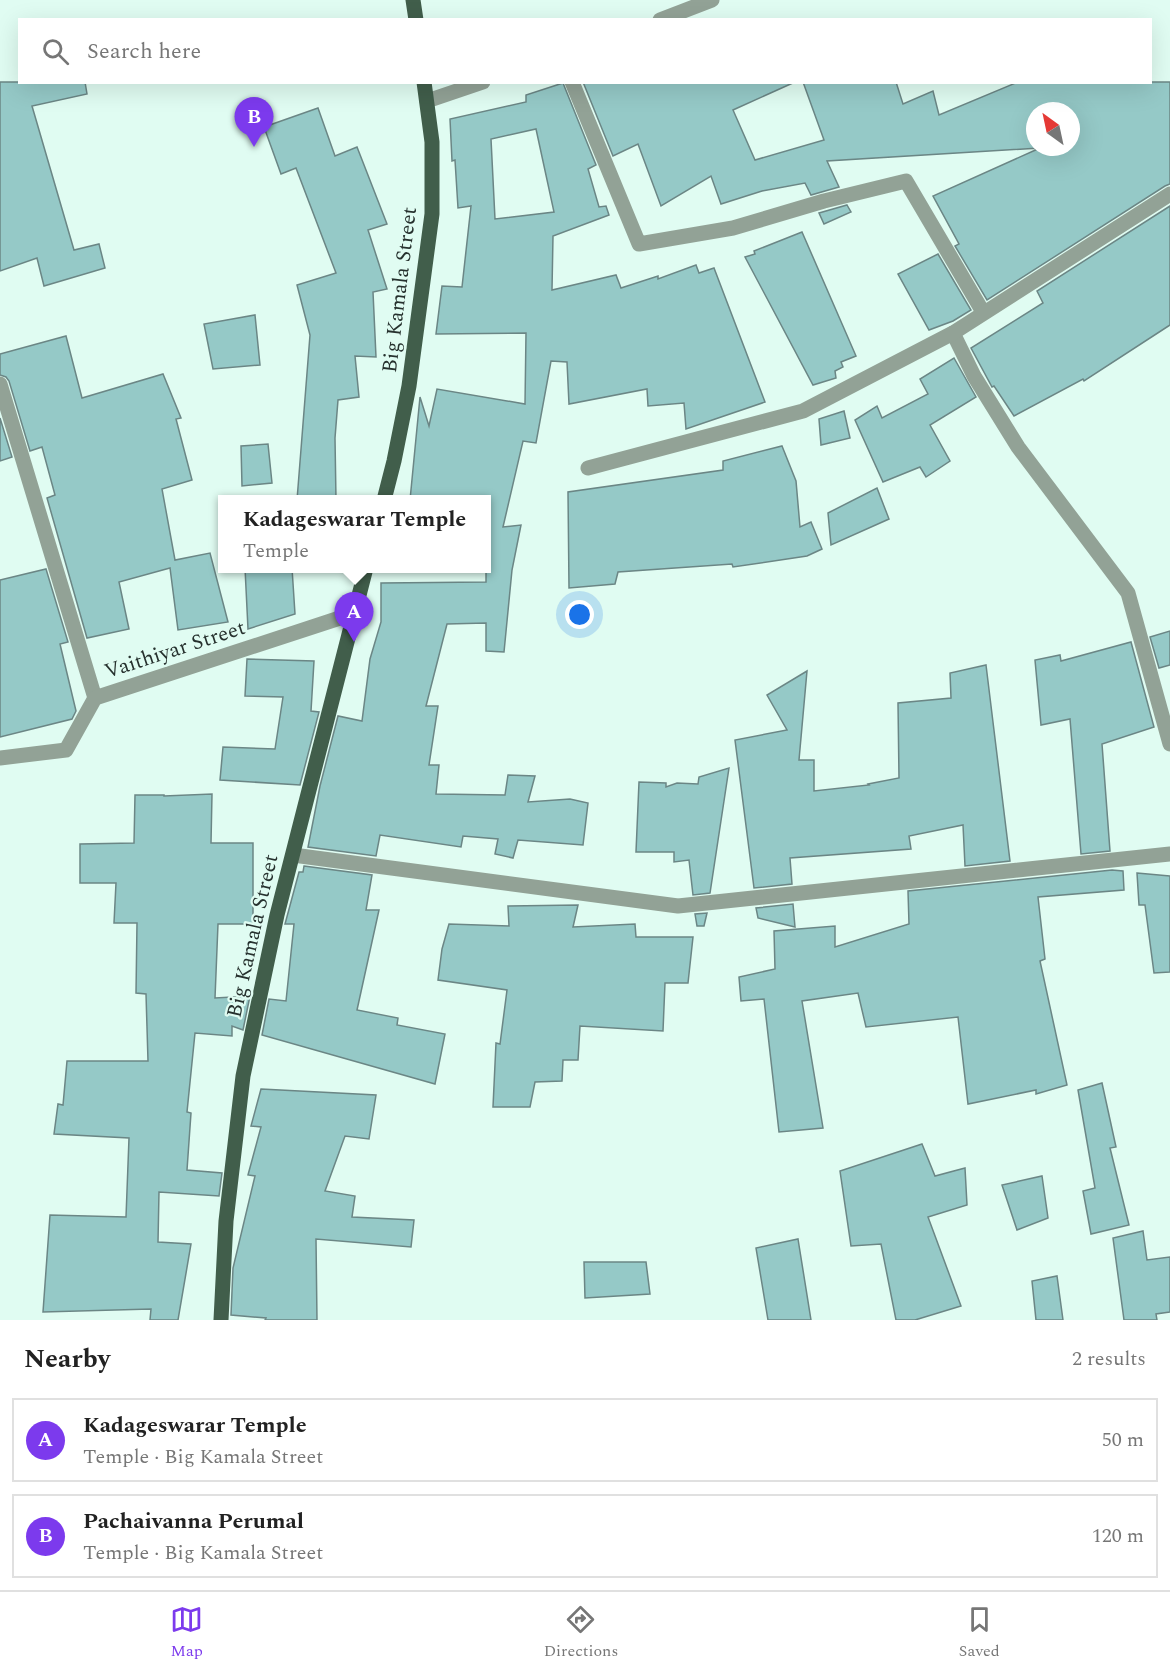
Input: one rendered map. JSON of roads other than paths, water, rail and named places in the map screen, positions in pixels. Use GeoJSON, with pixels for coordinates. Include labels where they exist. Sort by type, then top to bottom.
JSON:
{"type":"FeatureCollection","features":[{"type":"Feature","properties":{"kind":"main road"},"geometry":{"type":"LineString","coordinates":[[412,0],[416,18]]}},
{"type":"Feature","properties":{"kind":"main road","name":"Big Kamala Street"},"geometry":{"type":"LineString","coordinates":[[385,495],[409,386],[432,214],[432,142],[424,84]]}},
{"type":"Feature","properties":{"kind":"main road","name":"Big Kamala Street"},"geometry":{"type":"LineString","coordinates":[[221,1320],[226,1221],[243,1076],[261,984],[365,573]]}},
{"type":"Feature","properties":{"kind":"street"},"geometry":{"type":"LineString","coordinates":[[665,18],[712,0]]}},
{"type":"Feature","properties":{"kind":"street"},"geometry":{"type":"LineString","coordinates":[[427,101],[477,84]]}},
{"type":"Feature","properties":{"kind":"street"},"geometry":{"type":"LineString","coordinates":[[573,84],[639,244],[733,228],[824,201],[906,181],[983,312]]}},
{"type":"Feature","properties":{"kind":"street"},"geometry":{"type":"LineString","coordinates":[[588,468],[803,411],[953,333],[1170,194]]}},
{"type":"Feature","properties":{"kind":"street"},"geometry":{"type":"LineString","coordinates":[[953,333],[974,376],[1018,447],[1128,592],[1170,744]]}},
{"type":"Feature","properties":{"kind":"street"},"geometry":{"type":"LineString","coordinates":[[0,384],[95,698]]}},
{"type":"Feature","properties":{"kind":"street","name":"Vaithiyar Street"},"geometry":{"type":"LineString","coordinates":[[0,758],[66,750],[95,698],[355,613]]}},
{"type":"Feature","properties":{"kind":"street"},"geometry":{"type":"LineString","coordinates":[[293,855],[678,906],[1170,854]]}},
{"type":"Feature","properties":{"kind":"place","name":"Pachaivanna Perumal"},"geometry":{"type":"Point","coordinates":[254,147]}},
{"type":"Feature","properties":{"kind":"place","name":"Kadageswarar Temple"},"geometry":{"type":"Point","coordinates":[354,642]}}]}
